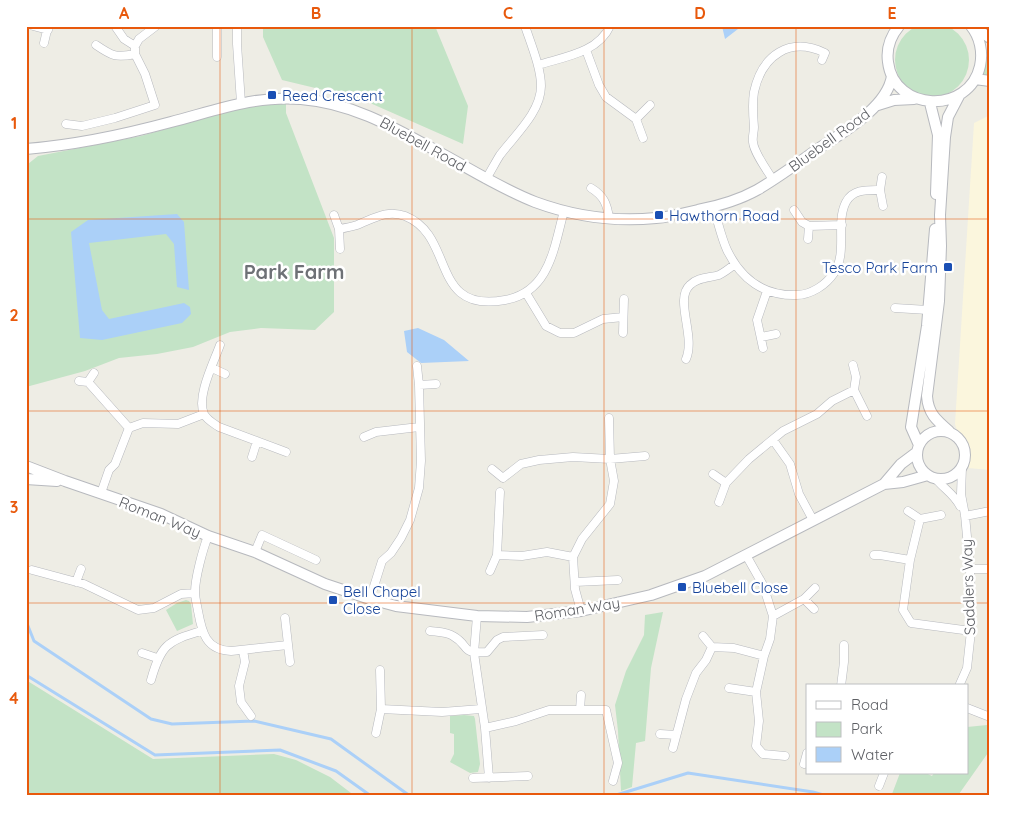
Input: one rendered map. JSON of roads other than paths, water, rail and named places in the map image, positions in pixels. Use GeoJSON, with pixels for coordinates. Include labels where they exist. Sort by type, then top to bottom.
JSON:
{"type":"FeatureCollection","features":[{"type":"Feature","properties":{"kind":"street"},"geometry":{"type":"LineString","coordinates":[[33,26],[48,28],[44,43]]}},
{"type":"Feature","properties":{"kind":"street"},"geometry":{"type":"LineString","coordinates":[[66,124],[82,126],[155,105],[135,50],[115,26]]}},
{"type":"Feature","properties":{"kind":"street"},"geometry":{"type":"LineString","coordinates":[[96,45],[112,56],[123,57],[135,50],[140,39],[156,26]]}},
{"type":"Feature","properties":{"kind":"street"},"geometry":{"type":"LineString","coordinates":[[217,26],[217,57]]}},
{"type":"Feature","properties":{"kind":"street"},"geometry":{"type":"LineString","coordinates":[[239,26],[242,40],[238,68],[241,103]]}},
{"type":"Feature","properties":{"kind":"street"},"geometry":{"type":"LineString","coordinates":[[486,179],[536,108],[542,88],[538,64],[525,26]]}},
{"type":"Feature","properties":{"kind":"street"},"geometry":{"type":"LineString","coordinates":[[538,64],[586,50],[603,39],[610,26]]}},
{"type":"Feature","properties":{"kind":"street"},"geometry":{"type":"LineString","coordinates":[[898,26],[893,33],[888,50],[889,67],[892,76],[906,93],[915,99]]}},
{"type":"Feature","properties":{"kind":"street"},"geometry":{"type":"LineString","coordinates":[[972,26],[990,38]]}},
{"type":"Feature","properties":{"kind":"street"},"geometry":{"type":"LineString","coordinates":[[918,448],[911,427],[927,326],[934,246],[938,135],[930,102],[946,102],[959,96],[976,79],[980,69],[981,52],[972,26]]}},
{"type":"Feature","properties":{"kind":"street"},"geometry":{"type":"LineString","coordinates":[[773,180],[753,142],[752,110],[754,92],[759,78],[769,60],[784,50],[799,46],[814,48],[825,53],[822,60]]}},
{"type":"Feature","properties":{"kind":"street"},"geometry":{"type":"LineString","coordinates":[[586,50],[599,85],[606,97],[636,119],[643,138]]}},
{"type":"Feature","properties":{"kind":"street","name":"Bluebell Road"},"geometry":{"type":"LineString","coordinates":[[26,149],[61,146],[122,135],[241,103],[262,100],[301,99],[347,107],[374,117],[511,192],[564,211],[609,218],[654,219],[713,207],[755,191],[878,105],[888,90],[892,76]]}},
{"type":"Feature","properties":{"kind":"street"},"geometry":{"type":"LineString","coordinates":[[976,79],[990,81]]}},
{"type":"Feature","properties":{"kind":"street"},"geometry":{"type":"LineString","coordinates":[[949,431],[939,430],[931,432],[923,438],[918,448],[917,462],[920,469],[932,477],[945,479],[953,476],[962,467],[966,455],[964,447],[956,435],[934,418],[928,407],[927,396],[939,301],[940,216],[945,137],[948,117],[959,96]]}},
{"type":"Feature","properties":{"kind":"street","name":"Bluebell Road"},"geometry":{"type":"LineString","coordinates":[[878,105],[894,100],[915,99],[930,102]]}},
{"type":"Feature","properties":{"kind":"street"},"geometry":{"type":"LineString","coordinates":[[636,119],[650,105]]}},
{"type":"Feature","properties":{"kind":"street"},"geometry":{"type":"LineString","coordinates":[[882,177],[880,190],[883,206]]}},
{"type":"Feature","properties":{"kind":"street"},"geometry":{"type":"LineString","coordinates":[[591,188],[599,193],[606,202],[609,218]]}},
{"type":"Feature","properties":{"kind":"street"},"geometry":{"type":"LineString","coordinates":[[713,207],[726,248],[735,264],[752,282],[770,293],[801,295],[823,285],[835,272],[840,258],[842,212],[846,201],[861,190],[880,190]]}},
{"type":"Feature","properties":{"kind":"street"},"geometry":{"type":"LineString","coordinates":[[794,210],[802,222],[809,226],[842,225]]}},
{"type":"Feature","properties":{"kind":"street"},"geometry":{"type":"LineString","coordinates":[[339,229],[383,214],[404,216],[427,231],[453,285],[460,292],[469,298],[483,302],[494,302],[509,300],[526,293],[543,275],[554,253],[564,211]]}},
{"type":"Feature","properties":{"kind":"street"},"geometry":{"type":"LineString","coordinates":[[334,215],[339,229],[340,249]]}},
{"type":"Feature","properties":{"kind":"street"},"geometry":{"type":"LineString","coordinates":[[808,240],[809,226]]}},
{"type":"Feature","properties":{"kind":"street"},"geometry":{"type":"LineString","coordinates":[[686,359],[690,344],[683,301],[686,288],[701,278],[720,274],[735,264]]}},
{"type":"Feature","properties":{"kind":"street"},"geometry":{"type":"LineString","coordinates":[[763,348],[757,320],[767,291]]}},
{"type":"Feature","properties":{"kind":"street"},"geometry":{"type":"LineString","coordinates":[[526,293],[546,326],[560,333],[574,333],[603,319],[623,316]]}},
{"type":"Feature","properties":{"kind":"street"},"geometry":{"type":"LineString","coordinates":[[623,334],[624,299]]}},
{"type":"Feature","properties":{"kind":"street"},"geometry":{"type":"LineString","coordinates":[[895,308],[928,310]]}},
{"type":"Feature","properties":{"kind":"street"},"geometry":{"type":"LineString","coordinates":[[761,337],[776,334]]}},
{"type":"Feature","properties":{"kind":"street"},"geometry":{"type":"LineString","coordinates":[[220,345],[202,394],[204,414],[219,427],[286,452]]}},
{"type":"Feature","properties":{"kind":"street"},"geometry":{"type":"LineString","coordinates":[[853,365],[856,377],[854,390],[868,416]]}},
{"type":"Feature","properties":{"kind":"street"},"geometry":{"type":"LineString","coordinates":[[370,599],[382,561],[391,553],[401,538],[415,505],[419,488],[419,385],[417,366]]}},
{"type":"Feature","properties":{"kind":"street"},"geometry":{"type":"LineString","coordinates":[[212,368],[225,374]]}},
{"type":"Feature","properties":{"kind":"street"},"geometry":{"type":"LineString","coordinates":[[94,373],[84,382],[128,428]]}},
{"type":"Feature","properties":{"kind":"street"},"geometry":{"type":"LineString","coordinates":[[419,385],[436,384]]}},
{"type":"Feature","properties":{"kind":"street"},"geometry":{"type":"LineString","coordinates":[[719,502],[726,484],[749,459],[783,431],[817,414],[832,401],[854,390]]}},
{"type":"Feature","properties":{"kind":"street"},"geometry":{"type":"LineString","coordinates":[[128,428],[143,423],[178,424],[204,414]]}},
{"type":"Feature","properties":{"kind":"street"},"geometry":{"type":"LineString","coordinates":[[582,611],[575,589],[574,557],[582,539],[610,504],[614,481],[610,459],[609,418]]}},
{"type":"Feature","properties":{"kind":"street"},"geometry":{"type":"LineString","coordinates":[[364,437],[376,432],[419,427]]}},
{"type":"Feature","properties":{"kind":"street"},"geometry":{"type":"LineString","coordinates":[[101,493],[109,470],[115,464],[128,428]]}},
{"type":"Feature","properties":{"kind":"street"},"geometry":{"type":"LineString","coordinates":[[773,440],[790,464],[799,494],[812,520]]}},
{"type":"Feature","properties":{"kind":"street"},"geometry":{"type":"LineString","coordinates":[[252,457],[257,441]]}},
{"type":"Feature","properties":{"kind":"street","name":"Roman Way"},"geometry":{"type":"LineString","coordinates":[[884,484],[918,448]]}},
{"type":"Feature","properties":{"kind":"street"},"geometry":{"type":"LineString","coordinates":[[492,469],[503,478],[521,464],[540,460],[573,457],[610,459],[645,456]]}},
{"type":"Feature","properties":{"kind":"street","name":"Roman Way"},"geometry":{"type":"LineString","coordinates":[[26,466],[161,514],[208,536],[255,552],[325,584],[370,599],[396,606],[476,616],[528,617],[582,611],[633,600],[705,576],[884,484],[932,477]]}},
{"type":"Feature","properties":{"kind":"street","name":"Saddlers Way"},"geometry":{"type":"LineString","coordinates":[[960,684],[967,668],[972,631],[970,570],[965,515],[961,494],[962,467]]}},
{"type":"Feature","properties":{"kind":"street"},"geometry":{"type":"LineString","coordinates":[[713,474],[726,484]]}},
{"type":"Feature","properties":{"kind":"street","name":"Saddlers Way"},"geometry":{"type":"LineString","coordinates":[[932,477],[943,488],[951,492],[965,515]]}},
{"type":"Feature","properties":{"kind":"street","name":"Roman Way"},"geometry":{"type":"LineString","coordinates":[[26,479],[65,481]]}},
{"type":"Feature","properties":{"kind":"street"},"geometry":{"type":"LineString","coordinates":[[490,571],[497,555],[500,492]]}},
{"type":"Feature","properties":{"kind":"street"},"geometry":{"type":"LineString","coordinates":[[908,511],[920,519],[941,515]]}},
{"type":"Feature","properties":{"kind":"street"},"geometry":{"type":"LineString","coordinates":[[965,515],[990,511]]}},
{"type":"Feature","properties":{"kind":"street"},"geometry":{"type":"LineString","coordinates":[[920,519],[910,560],[903,610],[911,623],[972,631]]}},
{"type":"Feature","properties":{"kind":"street"},"geometry":{"type":"LineString","coordinates":[[255,552],[262,535],[316,560]]}},
{"type":"Feature","properties":{"kind":"street"},"geometry":{"type":"LineString","coordinates":[[208,536],[201,553],[195,592],[201,631],[205,637],[215,648],[222,651],[288,645]]}},
{"type":"Feature","properties":{"kind":"street"},"geometry":{"type":"LineString","coordinates":[[497,555],[522,556],[547,552],[574,557]]}},
{"type":"Feature","properties":{"kind":"street"},"geometry":{"type":"LineString","coordinates":[[746,554],[763,585],[773,616],[770,639],[756,692],[759,721],[756,746],[762,754],[785,756]]}},
{"type":"Feature","properties":{"kind":"street"},"geometry":{"type":"LineString","coordinates":[[874,555],[910,560]]}},
{"type":"Feature","properties":{"kind":"street"},"geometry":{"type":"LineString","coordinates":[[76,582],[81,569]]}},
{"type":"Feature","properties":{"kind":"street"},"geometry":{"type":"LineString","coordinates":[[970,570],[990,569]]}},
{"type":"Feature","properties":{"kind":"street"},"geometry":{"type":"LineString","coordinates":[[32,570],[89,586],[138,610],[154,608],[181,594],[195,592]]}},
{"type":"Feature","properties":{"kind":"street"},"geometry":{"type":"LineString","coordinates":[[575,582],[618,580]]}},
{"type":"Feature","properties":{"kind":"street"},"geometry":{"type":"LineString","coordinates":[[773,616],[804,599],[815,588]]}},
{"type":"Feature","properties":{"kind":"street"},"geometry":{"type":"LineString","coordinates":[[804,599],[814,610]]}},
{"type":"Feature","properties":{"kind":"street"},"geometry":{"type":"LineString","coordinates":[[476,616],[474,653],[485,728],[489,778]]}},
{"type":"Feature","properties":{"kind":"street"},"geometry":{"type":"LineString","coordinates":[[285,618],[290,662]]}},
{"type":"Feature","properties":{"kind":"street"},"geometry":{"type":"LineString","coordinates":[[151,680],[157,658],[164,648],[176,640],[201,631]]}},
{"type":"Feature","properties":{"kind":"street"},"geometry":{"type":"LineString","coordinates":[[430,631],[453,636],[468,651],[474,653],[487,652],[497,640],[503,637],[543,635]]}},
{"type":"Feature","properties":{"kind":"street"},"geometry":{"type":"LineString","coordinates":[[703,636],[712,647],[734,648],[764,656]]}},
{"type":"Feature","properties":{"kind":"street"},"geometry":{"type":"LineString","coordinates":[[841,684],[844,645]]}},
{"type":"Feature","properties":{"kind":"street"},"geometry":{"type":"LineString","coordinates":[[673,748],[686,699],[696,673],[706,660],[712,647]]}},
{"type":"Feature","properties":{"kind":"street"},"geometry":{"type":"LineString","coordinates":[[243,650],[245,662],[239,686],[241,702],[251,716]]}},
{"type":"Feature","properties":{"kind":"street"},"geometry":{"type":"LineString","coordinates":[[142,653],[157,658]]}},
{"type":"Feature","properties":{"kind":"street"},"geometry":{"type":"LineString","coordinates":[[376,733],[382,709],[380,670]]}},
{"type":"Feature","properties":{"kind":"street"},"geometry":{"type":"LineString","coordinates":[[729,688],[756,692]]}},
{"type":"Feature","properties":{"kind":"street"},"geometry":{"type":"LineString","coordinates":[[580,710],[581,695]]}},
{"type":"Feature","properties":{"kind":"street"},"geometry":{"type":"LineString","coordinates":[[968,708],[990,717]]}},
{"type":"Feature","properties":{"kind":"street"},"geometry":{"type":"LineString","coordinates":[[382,709],[442,712],[481,709]]}},
{"type":"Feature","properties":{"kind":"street"},"geometry":{"type":"LineString","coordinates":[[485,728],[516,721],[549,710],[606,710],[618,763],[613,781]]}},
{"type":"Feature","properties":{"kind":"street"},"geometry":{"type":"LineString","coordinates":[[660,734],[676,735]]}},
{"type":"Feature","properties":{"kind":"street"},"geometry":{"type":"LineString","coordinates":[[804,764],[806,757]]}},
{"type":"Feature","properties":{"kind":"street"},"geometry":{"type":"LineString","coordinates":[[879,786],[884,774]]}},
{"type":"Feature","properties":{"kind":"street"},"geometry":{"type":"LineString","coordinates":[[473,778],[528,776]]}},
{"type":"Feature","properties":{"kind":"water"},"geometry":{"type":"Polygon","coordinates":[[[722,26],[738,26],[738,29],[725,39],[722,26]]]}},
{"type":"Feature","properties":{"kind":"water"},"geometry":{"type":"Polygon","coordinates":[[[177,214],[184,222],[189,290],[177,287],[174,244],[166,234],[89,243],[102,310],[109,319],[184,303],[190,307],[191,314],[182,323],[102,340],[80,338],[71,232],[88,220],[177,214]]]}},
{"type":"Feature","properties":{"kind":"water"},"geometry":{"type":"Polygon","coordinates":[[[418,328],[444,340],[469,361],[421,363],[407,352],[404,331],[418,328]]]}},
{"type":"Feature","properties":{"kind":"waterway"},"geometry":{"type":"LineString","coordinates":[[26,621],[34,641],[151,719],[172,724],[254,721],[331,739],[410,796]]}},
{"type":"Feature","properties":{"kind":"waterway"},"geometry":{"type":"LineString","coordinates":[[26,675],[155,755],[280,750],[336,771],[371,796]]}},
{"type":"Feature","properties":{"kind":"waterway"},"geometry":{"type":"LineString","coordinates":[[613,796],[688,773],[813,792],[827,796]]}},
{"type":"Feature","properties":{"kind":"place","name":"Reed Crescent"},"geometry":{"type":"Point","coordinates":[272,95]}},
{"type":"Feature","properties":{"kind":"place","name":"Hawthorn Road"},"geometry":{"type":"Point","coordinates":[659,215]}},
{"type":"Feature","properties":{"kind":"place","name":"Tesco Park Farm"},"geometry":{"type":"Point","coordinates":[948,267]}},
{"type":"Feature","properties":{"kind":"place","name":"Bluebell Close"},"geometry":{"type":"Point","coordinates":[682,587]}},
{"type":"Feature","properties":{"kind":"place","name":"Bell Chapel Close"},"geometry":{"type":"Point","coordinates":[333,600]}},
{"type":"Feature","properties":{"kind":"district","name":"Park Farm"},"geometry":{"type":"Point","coordinates":[294,271]}}]}
